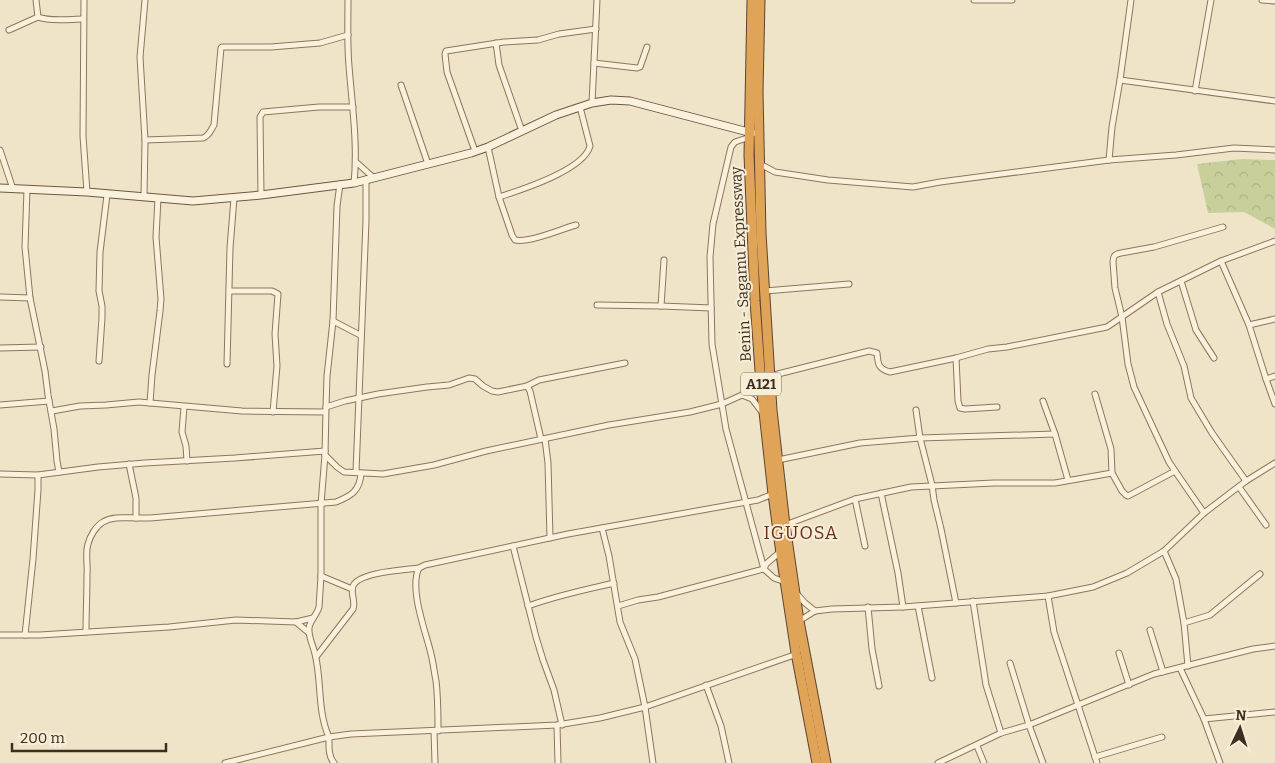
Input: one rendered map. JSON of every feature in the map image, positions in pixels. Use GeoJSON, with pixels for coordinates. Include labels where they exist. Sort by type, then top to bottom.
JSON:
{"type":"FeatureCollection","features":[{"type":"Feature","properties":{"kind":"highway","name":"Benin - Sagamu Expressway"},"geometry":{"type":"LineString","coordinates":[[752,0],[753,134],[749,155],[754,293],[764,415],[773,494],[796,653],[818,763]]}},
{"type":"Feature","properties":{"kind":"highway","name":"A121"},"geometry":{"type":"LineString","coordinates":[[760,0],[758,76],[753,134],[760,164],[761,233],[772,410],[785,526],[799,621],[826,763]]}},
{"type":"Feature","properties":{"kind":"street"},"geometry":{"type":"LineString","coordinates":[[36,0],[38,17]]}},
{"type":"Feature","properties":{"kind":"street"},"geometry":{"type":"LineString","coordinates":[[84,0],[83,136],[86,192]]}},
{"type":"Feature","properties":{"kind":"street"},"geometry":{"type":"LineString","coordinates":[[144,197],[145,140],[140,56],[145,0]]}},
{"type":"Feature","properties":{"kind":"street"},"geometry":{"type":"LineString","coordinates":[[348,0],[349,66],[356,162],[354,183]]}},
{"type":"Feature","properties":{"kind":"street"},"geometry":{"type":"LineString","coordinates":[[592,102],[597,0]]}},
{"type":"Feature","properties":{"kind":"street"},"geometry":{"type":"LineString","coordinates":[[974,0],[1012,0]]}},
{"type":"Feature","properties":{"kind":"street"},"geometry":{"type":"LineString","coordinates":[[1109,160],[1112,127],[1131,0]]}},
{"type":"Feature","properties":{"kind":"street"},"geometry":{"type":"LineString","coordinates":[[1195,91],[1211,0]]}},
{"type":"Feature","properties":{"kind":"street"},"geometry":{"type":"LineString","coordinates":[[1262,0],[1275,1]]}},
{"type":"Feature","properties":{"kind":"street"},"geometry":{"type":"LineString","coordinates":[[9,30],[38,17],[83,19]]}},
{"type":"Feature","properties":{"kind":"street"},"geometry":{"type":"LineString","coordinates":[[474,151],[448,72],[445,54],[448,50],[496,43],[538,40],[559,34],[596,29]]}},
{"type":"Feature","properties":{"kind":"street"},"geometry":{"type":"LineString","coordinates":[[145,140],[203,138],[208,136],[214,125],[222,47],[271,47],[320,43],[348,35]]}},
{"type":"Feature","properties":{"kind":"street"},"geometry":{"type":"LineString","coordinates":[[496,43],[499,65],[522,131]]}},
{"type":"Feature","properties":{"kind":"street"},"geometry":{"type":"LineString","coordinates":[[594,63],[637,68],[640,67],[647,47]]}},
{"type":"Feature","properties":{"kind":"street"},"geometry":{"type":"LineString","coordinates":[[1120,80],[1275,101]]}},
{"type":"Feature","properties":{"kind":"street"},"geometry":{"type":"LineString","coordinates":[[401,85],[428,164]]}},
{"type":"Feature","properties":{"kind":"street"},"geometry":{"type":"LineString","coordinates":[[0,188],[86,192],[193,201],[261,195],[354,183],[488,147],[556,115],[592,102],[611,100],[630,101],[753,134]]}},
{"type":"Feature","properties":{"kind":"street"},"geometry":{"type":"LineString","coordinates":[[261,195],[260,117],[263,112],[319,107],[353,107]]}},
{"type":"Feature","properties":{"kind":"street"},"geometry":{"type":"LineString","coordinates":[[499,197],[564,172],[583,157],[590,146],[580,107]]}},
{"type":"Feature","properties":{"kind":"street"},"geometry":{"type":"LineString","coordinates":[[753,134],[732,144],[713,224],[710,257],[712,344],[726,429],[764,569],[774,578],[785,582]]}},
{"type":"Feature","properties":{"kind":"street"},"geometry":{"type":"LineString","coordinates":[[488,147],[499,197],[515,240],[521,241],[576,225]]}},
{"type":"Feature","properties":{"kind":"street"},"geometry":{"type":"LineString","coordinates":[[760,164],[775,172],[828,180],[913,187],[1109,160],[1234,148],[1275,150]]}},
{"type":"Feature","properties":{"kind":"street"},"geometry":{"type":"LineString","coordinates":[[0,150],[13,189]]}},
{"type":"Feature","properties":{"kind":"street"},"geometry":{"type":"LineString","coordinates":[[356,162],[374,178]]}},
{"type":"Feature","properties":{"kind":"street"},"geometry":{"type":"LineString","coordinates":[[86,632],[88,542],[102,522],[113,518],[150,518],[322,504],[336,502],[348,497],[357,488],[366,179]]}},
{"type":"Feature","properties":{"kind":"street"},"geometry":{"type":"LineString","coordinates":[[334,763],[330,754],[329,737],[322,718],[320,682],[316,657],[308,632],[309,624],[318,612],[319,607],[325,410],[333,320],[337,206],[340,184]]}},
{"type":"Feature","properties":{"kind":"street"},"geometry":{"type":"LineString","coordinates":[[27,189],[25,247],[30,298],[52,411],[59,472]]}},
{"type":"Feature","properties":{"kind":"street"},"geometry":{"type":"LineString","coordinates":[[99,360],[102,318],[99,291],[100,252],[107,195]]}},
{"type":"Feature","properties":{"kind":"street"},"geometry":{"type":"LineString","coordinates":[[150,403],[161,299],[156,237],[158,198]]}},
{"type":"Feature","properties":{"kind":"street"},"geometry":{"type":"LineString","coordinates":[[227,364],[230,248],[234,198]]}},
{"type":"Feature","properties":{"kind":"street"},"geometry":{"type":"LineString","coordinates":[[1204,513],[1169,462],[1134,387],[1128,364],[1112,262],[1116,254],[1154,247],[1223,227]]}},
{"type":"Feature","properties":{"kind":"street"},"geometry":{"type":"LineString","coordinates":[[770,376],[869,351],[877,353],[880,367],[884,371],[890,372],[988,349],[1107,327],[1158,292],[1222,261],[1275,241]]}},
{"type":"Feature","properties":{"kind":"street"},"geometry":{"type":"LineString","coordinates":[[661,306],[664,260]]}},
{"type":"Feature","properties":{"kind":"street"},"geometry":{"type":"LineString","coordinates":[[1222,261],[1250,325],[1275,404]]}},
{"type":"Feature","properties":{"kind":"street"},"geometry":{"type":"LineString","coordinates":[[1181,281],[1196,330],[1214,358]]}},
{"type":"Feature","properties":{"kind":"street"},"geometry":{"type":"LineString","coordinates":[[765,290],[849,284]]}},
{"type":"Feature","properties":{"kind":"street"},"geometry":{"type":"LineString","coordinates":[[230,291],[272,291],[278,294],[275,334],[277,366],[273,412]]}},
{"type":"Feature","properties":{"kind":"street"},"geometry":{"type":"LineString","coordinates":[[1158,292],[1167,324],[1184,366],[1191,398],[1212,433],[1246,481]]}},
{"type":"Feature","properties":{"kind":"street"},"geometry":{"type":"LineString","coordinates":[[0,297],[30,298]]}},
{"type":"Feature","properties":{"kind":"street"},"geometry":{"type":"LineString","coordinates":[[597,305],[711,308]]}},
{"type":"Feature","properties":{"kind":"street"},"geometry":{"type":"LineString","coordinates":[[1250,325],[1275,319]]}},
{"type":"Feature","properties":{"kind":"street"},"geometry":{"type":"LineString","coordinates":[[333,320],[360,335]]}},
{"type":"Feature","properties":{"kind":"street"},"geometry":{"type":"LineString","coordinates":[[0,348],[41,347]]}},
{"type":"Feature","properties":{"kind":"street"},"geometry":{"type":"LineString","coordinates":[[956,358],[960,408],[997,407]]}},
{"type":"Feature","properties":{"kind":"street"},"geometry":{"type":"LineString","coordinates":[[52,411],[80,406],[139,402],[242,411],[325,410],[359,398],[449,385],[469,378],[475,379],[482,386],[492,391],[505,391],[527,386],[539,380],[624,363]]}},
{"type":"Feature","properties":{"kind":"street"},"geometry":{"type":"LineString","coordinates":[[1266,379],[1275,376]]}},
{"type":"Feature","properties":{"kind":"street"},"geometry":{"type":"LineString","coordinates":[[325,453],[344,472],[384,474],[434,465],[486,451],[609,425],[690,412],[722,404],[742,395],[761,380]]}},
{"type":"Feature","properties":{"kind":"street"},"geometry":{"type":"LineString","coordinates":[[527,386],[530,390],[548,463],[550,538]]}},
{"type":"Feature","properties":{"kind":"street"},"geometry":{"type":"LineString","coordinates":[[1095,394],[1111,449],[1112,473],[1126,495],[1128,496],[1175,471]]}},
{"type":"Feature","properties":{"kind":"street"},"geometry":{"type":"LineString","coordinates":[[742,395],[752,399],[764,415]]}},
{"type":"Feature","properties":{"kind":"street"},"geometry":{"type":"LineString","coordinates":[[0,405],[49,401]]}},
{"type":"Feature","properties":{"kind":"street"},"geometry":{"type":"LineString","coordinates":[[1044,401],[1068,480]]}},
{"type":"Feature","properties":{"kind":"street"},"geometry":{"type":"LineString","coordinates":[[184,407],[182,432],[186,446],[187,461]]}},
{"type":"Feature","properties":{"kind":"street"},"geometry":{"type":"LineString","coordinates":[[916,410],[920,438],[932,485],[956,602]]}},
{"type":"Feature","properties":{"kind":"street"},"geometry":{"type":"LineString","coordinates":[[778,460],[860,444],[920,438],[1055,434]]}},
{"type":"Feature","properties":{"kind":"street"},"geometry":{"type":"LineString","coordinates":[[0,474],[38,475],[129,464],[325,453]]}},
{"type":"Feature","properties":{"kind":"street"},"geometry":{"type":"LineString","coordinates":[[799,621],[816,611],[832,609],[903,607],[1048,596],[1093,587],[1127,573],[1164,551],[1204,513],[1246,481],[1275,463]]}},
{"type":"Feature","properties":{"kind":"street"},"geometry":{"type":"LineString","coordinates":[[129,464],[136,498],[136,518]]}},
{"type":"Feature","properties":{"kind":"street"},"geometry":{"type":"LineString","coordinates":[[785,526],[855,500],[911,487],[994,483],[1054,483],[1112,473]]}},
{"type":"Feature","properties":{"kind":"street"},"geometry":{"type":"LineString","coordinates":[[25,635],[33,559],[38,475]]}},
{"type":"Feature","properties":{"kind":"street"},"geometry":{"type":"LineString","coordinates":[[1239,486],[1266,524]]}},
{"type":"Feature","properties":{"kind":"street"},"geometry":{"type":"LineString","coordinates":[[881,493],[898,573],[903,607]]}},
{"type":"Feature","properties":{"kind":"street"},"geometry":{"type":"LineString","coordinates":[[316,657],[353,609],[355,602],[353,586],[357,581],[370,574],[419,568],[425,565],[550,538],[758,500],[773,494]]}},
{"type":"Feature","properties":{"kind":"street"},"geometry":{"type":"LineString","coordinates":[[855,500],[865,546]]}},
{"type":"Feature","properties":{"kind":"street"},"geometry":{"type":"LineString","coordinates":[[602,528],[609,556],[620,622],[635,659],[645,707],[653,763]]}},
{"type":"Feature","properties":{"kind":"street"},"geometry":{"type":"LineString","coordinates":[[513,546],[542,660],[554,690],[559,725],[558,763]]}},
{"type":"Feature","properties":{"kind":"street"},"geometry":{"type":"LineString","coordinates":[[1164,551],[1176,579],[1184,623],[1188,666]]}},
{"type":"Feature","properties":{"kind":"street"},"geometry":{"type":"LineString","coordinates":[[618,606],[764,569],[770,560],[781,552]]}},
{"type":"Feature","properties":{"kind":"street"},"geometry":{"type":"LineString","coordinates":[[419,568],[416,577],[417,596],[420,616],[431,652],[436,683],[435,763]]}},
{"type":"Feature","properties":{"kind":"street"},"geometry":{"type":"LineString","coordinates":[[1184,623],[1210,615],[1260,574]]}},
{"type":"Feature","properties":{"kind":"street"},"geometry":{"type":"LineString","coordinates":[[321,576],[352,589]]}},
{"type":"Feature","properties":{"kind":"street"},"geometry":{"type":"LineString","coordinates":[[528,606],[568,593],[614,583]]}},
{"type":"Feature","properties":{"kind":"street"},"geometry":{"type":"LineString","coordinates":[[795,592],[816,611]]}},
{"type":"Feature","properties":{"kind":"street"},"geometry":{"type":"LineString","coordinates":[[1048,596],[1054,632],[1096,763]]}},
{"type":"Feature","properties":{"kind":"street"},"geometry":{"type":"LineString","coordinates":[[973,601],[986,685],[1001,733]]}},
{"type":"Feature","properties":{"kind":"street"},"geometry":{"type":"LineString","coordinates":[[918,606],[932,678]]}},
{"type":"Feature","properties":{"kind":"street"},"geometry":{"type":"LineString","coordinates":[[868,608],[872,649],[879,686]]}},
{"type":"Feature","properties":{"kind":"street"},"geometry":{"type":"LineString","coordinates":[[0,635],[40,635],[236,620],[296,622],[313,618]]}},
{"type":"Feature","properties":{"kind":"street"},"geometry":{"type":"LineString","coordinates":[[296,622],[308,632]]}},
{"type":"Feature","properties":{"kind":"street"},"geometry":{"type":"LineString","coordinates":[[1150,630],[1164,672]]}},
{"type":"Feature","properties":{"kind":"street"},"geometry":{"type":"LineString","coordinates":[[938,763],[1001,733],[1029,725],[1154,674],[1253,648],[1275,646]]}},
{"type":"Feature","properties":{"kind":"street"},"geometry":{"type":"LineString","coordinates":[[225,763],[329,737],[351,734],[559,725],[600,718],[645,707],[796,653],[806,659]]}},
{"type":"Feature","properties":{"kind":"street"},"geometry":{"type":"LineString","coordinates":[[1119,653],[1129,685]]}},
{"type":"Feature","properties":{"kind":"street"},"geometry":{"type":"LineString","coordinates":[[1010,663],[1043,763]]}},
{"type":"Feature","properties":{"kind":"street"},"geometry":{"type":"LineString","coordinates":[[1180,668],[1204,719],[1220,763]]}},
{"type":"Feature","properties":{"kind":"street"},"geometry":{"type":"LineString","coordinates":[[706,685],[721,726],[729,763]]}},
{"type":"Feature","properties":{"kind":"street"},"geometry":{"type":"LineString","coordinates":[[1204,719],[1275,712]]}},
{"type":"Feature","properties":{"kind":"street"},"geometry":{"type":"LineString","coordinates":[[1095,757],[1162,737]]}},
{"type":"Feature","properties":{"kind":"street"},"geometry":{"type":"LineString","coordinates":[[977,746],[984,763]]}},
{"type":"Feature","properties":{"kind":"green space"},"geometry":{"type":"Polygon","coordinates":[[[1242,159],[1275,160],[1275,229],[1244,212],[1208,213],[1197,164],[1242,159]]]}},
{"type":"Feature","properties":{"kind":"district","name":"IGUOSA"},"geometry":{"type":"Point","coordinates":[801,533]}}]}
